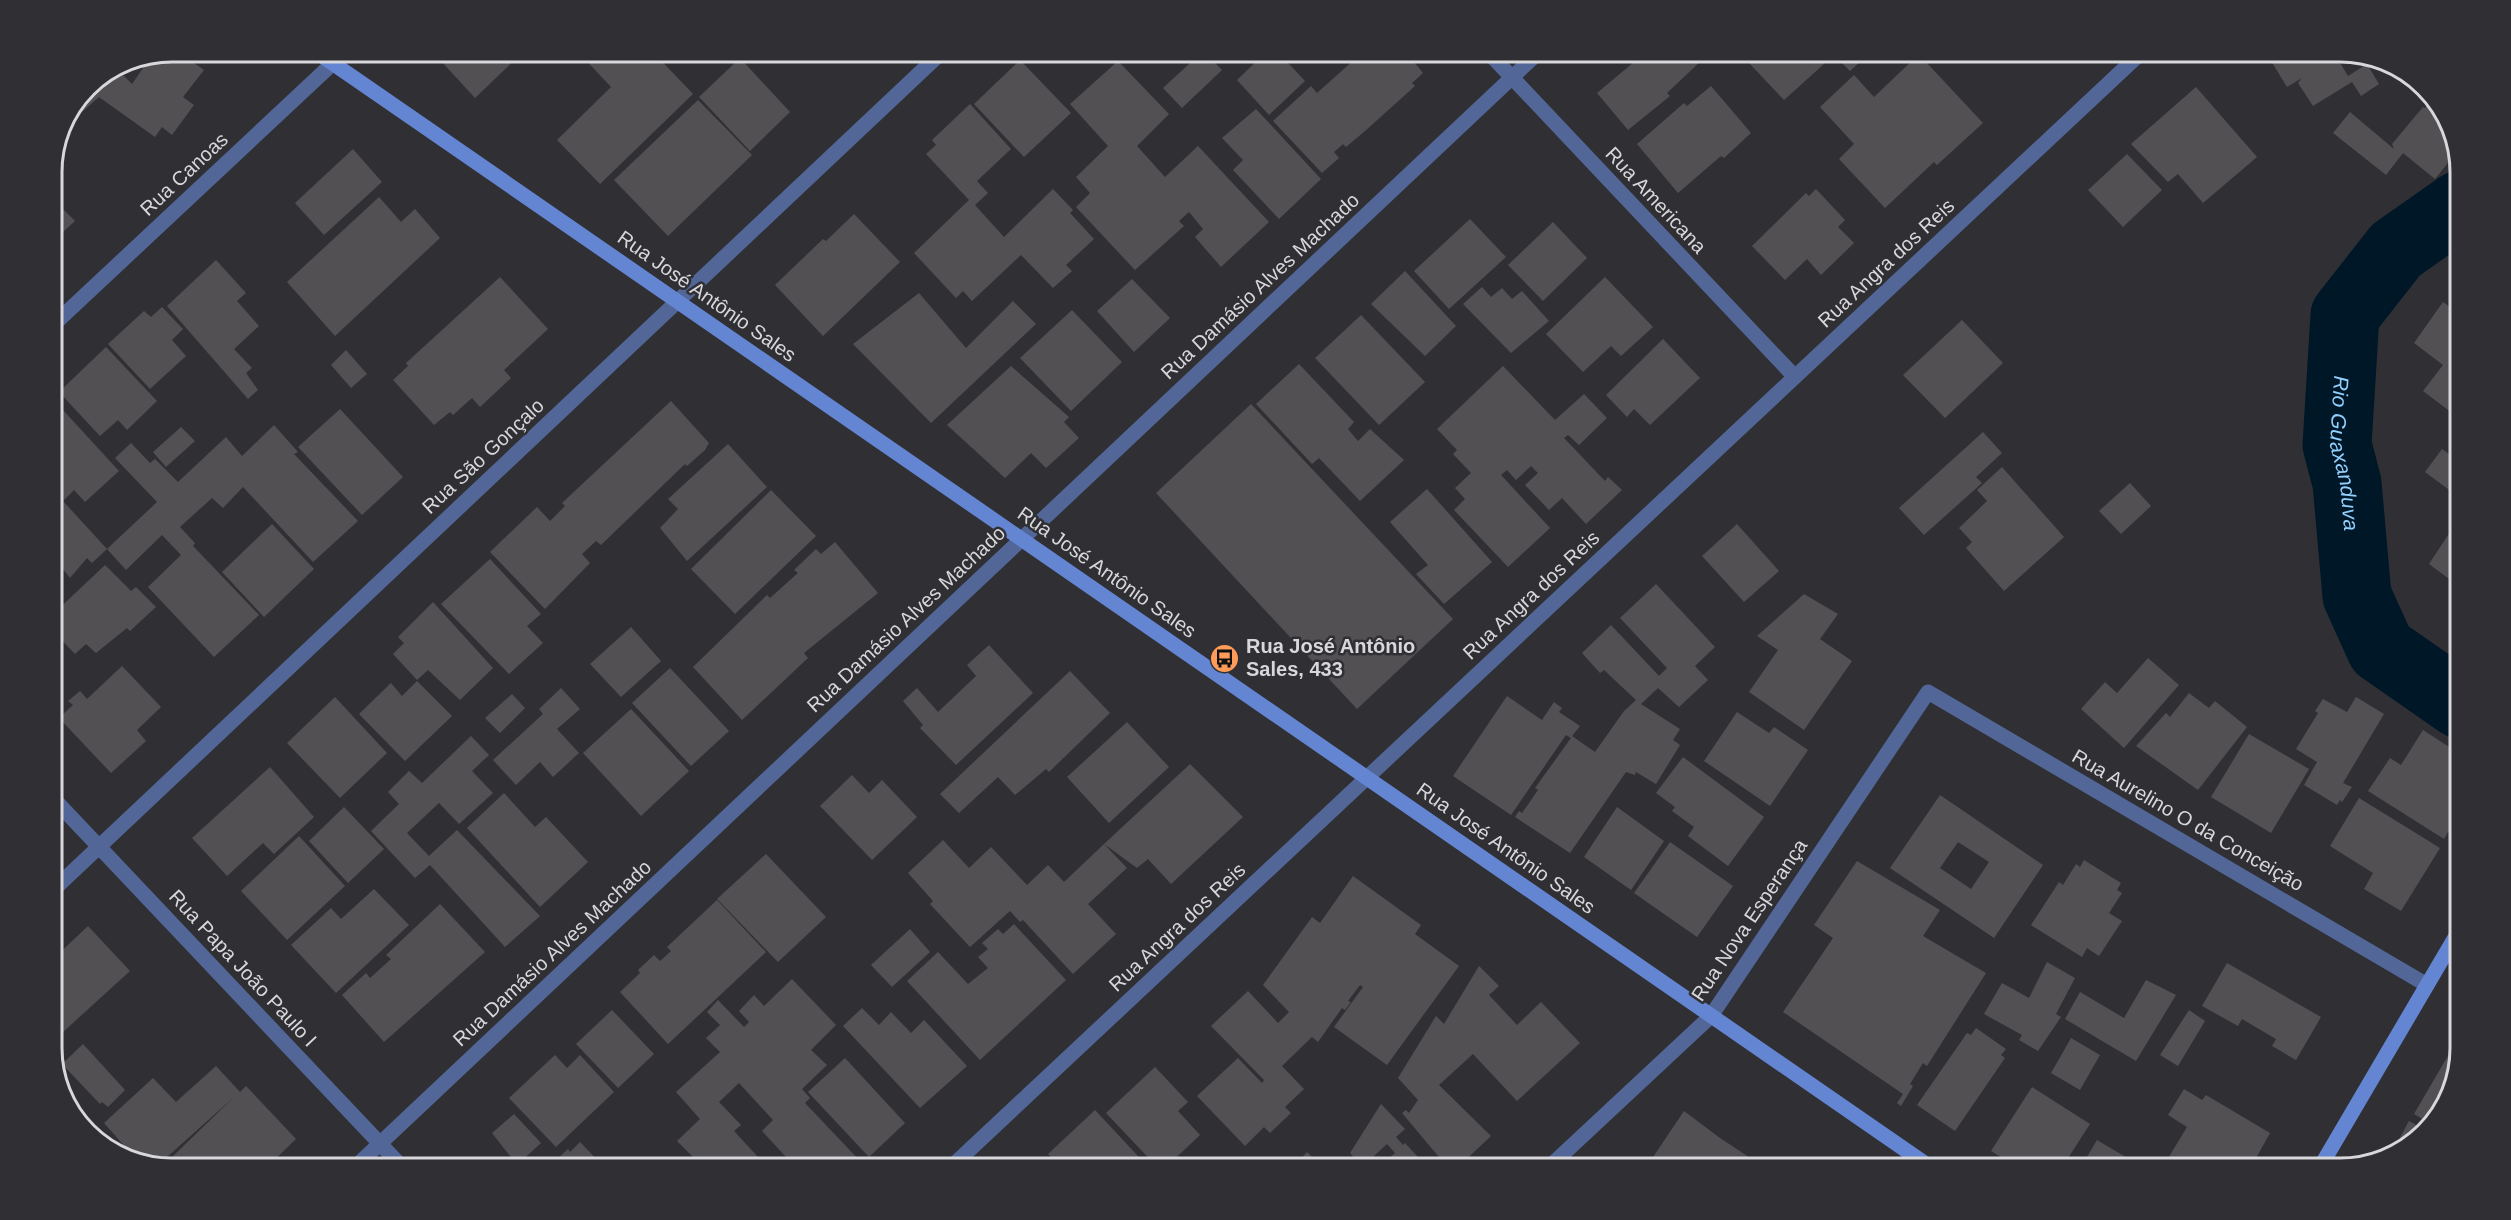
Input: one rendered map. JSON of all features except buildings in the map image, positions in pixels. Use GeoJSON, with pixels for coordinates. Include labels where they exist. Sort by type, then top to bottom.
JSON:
{"type":"FeatureCollection","features":[{"type":"Feature","properties":{"kind":"street","name":"Rua São Gonçalo"},"geometry":{"type":"LineString","coordinates":[[62,881],[931,62]]}},
{"type":"Feature","properties":{"kind":"street","name":"Rua Americana"},"geometry":{"type":"LineString","coordinates":[[1497,62],[1795,377]]}},
{"type":"Feature","properties":{"kind":"street","name":"Rua Damásio Alves Machado"},"geometry":{"type":"LineString","coordinates":[[365,1158],[1529,62]]}},
{"type":"Feature","properties":{"kind":"street","name":"Rua Angra dos Reis"},"geometry":{"type":"LineString","coordinates":[[961,1158],[2131,62]]}},
{"type":"Feature","properties":{"kind":"street","name":"Rua José Antônio Sales"},"geometry":{"type":"LineString","coordinates":[[333,63],[1917,1158]]}},
{"type":"Feature","properties":{"kind":"street","name":"Rua Canoas"},"geometry":{"type":"LineString","coordinates":[[62,317],[333,63]]}},
{"type":"Feature","properties":{"kind":"street","name":"Rua Aurelino O da Conceição"},"geometry":{"type":"LineString","coordinates":[[1928,692],[2427,985]]}},
{"type":"Feature","properties":{"kind":"street","name":"Rua Nova Esperança"},"geometry":{"type":"LineString","coordinates":[[1558,1158],[1712,1016],[1928,692]]}},
{"type":"Feature","properties":{"kind":"street","name":"Rua Papa João Paulo I"},"geometry":{"type":"LineString","coordinates":[[62,807],[393,1158]]}},
{"type":"Feature","properties":{"kind":"street"},"geometry":{"type":"LineString","coordinates":[[2325,1158],[2450,946]]}},
{"type":"Feature","properties":{"kind":"waterway","name":"Rio Guaxanduva"},"geometry":{"type":"LineString","coordinates":[[2449,213],[2396,250],[2345,315],[2337,445],[2347,483],[2357,596],[2381,649],[2450,697]]}},
{"type":"Feature","properties":{"kind":"place","name":"Rua José Antônio Sales, 433"},"geometry":{"type":"Point","coordinates":[1225,658]}}]}
